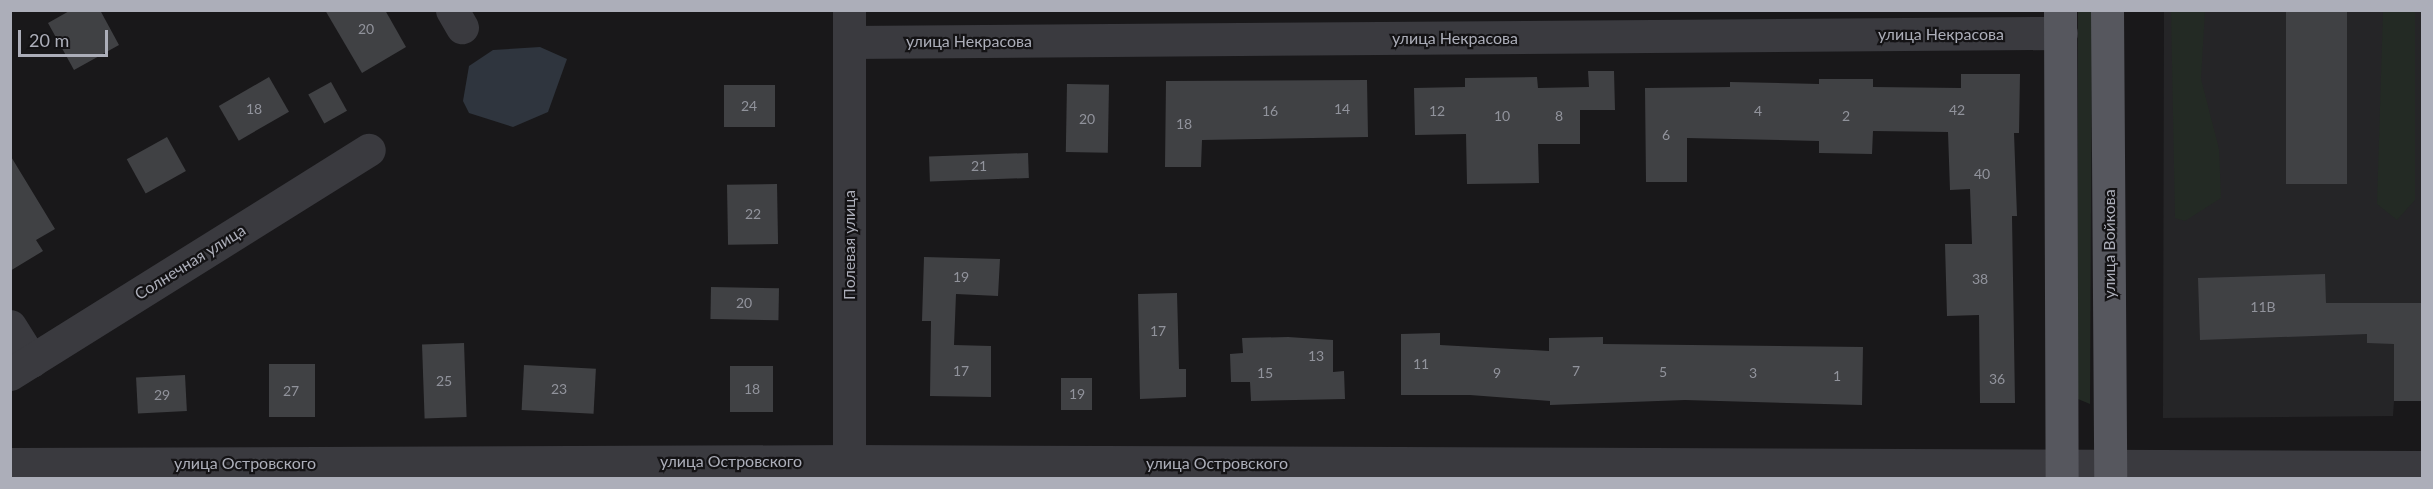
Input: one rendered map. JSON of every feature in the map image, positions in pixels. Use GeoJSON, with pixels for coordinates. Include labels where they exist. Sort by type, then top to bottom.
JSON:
{"type":"FeatureCollection","features":[{"type":"Feature","properties":{"kind":"main road","name":"улица Войкова"},"geometry":{"type":"LineString","coordinates":[[2108,10],[2110,474]]}},
{"type":"Feature","properties":{"kind":"main road"},"geometry":{"type":"LineString","coordinates":[[2060,22],[2062,474]]}},
{"type":"Feature","properties":{"kind":"street","name":"улица Некрасова"},"geometry":{"type":"LineString","coordinates":[[849,26],[2060,22]]}},
{"type":"Feature","properties":{"kind":"street","name":"Полевая улица"},"geometry":{"type":"LineString","coordinates":[[849,26],[849,470]]}},
{"type":"Feature","properties":{"kind":"street","name":"Солнечная улица"},"geometry":{"type":"LineString","coordinates":[[21,368],[369,150]]}},
{"type":"Feature","properties":{"kind":"street"},"geometry":{"type":"LineString","coordinates":[[10,326],[21,368]]}},
{"type":"Feature","properties":{"kind":"street","name":"улица Островского"},"geometry":{"type":"LineString","coordinates":[[10,464],[849,470],[2062,474],[2422,467]]}},
{"type":"Feature","properties":{"kind":"shaded area"},"geometry":{"type":"Polygon","coordinates":[[[2078,11],[2092,11],[2090,404],[2078,399],[2078,11]]]}},
{"type":"Feature","properties":{"kind":"shaded area"},"geometry":{"type":"Polygon","coordinates":[[[2164,11],[2422,11],[2422,401],[2394,401],[2393,416],[2163,418],[2164,11]]]}},
{"type":"Feature","properties":{"kind":"shaded area"},"geometry":{"type":"Polygon","coordinates":[[[2171,11],[2205,11],[2201,79],[2219,149],[2221,198],[2185,221],[2175,218],[2171,11]]]}},
{"type":"Feature","properties":{"kind":"shaded area"},"geometry":{"type":"Polygon","coordinates":[[[2383,11],[2415,11],[2415,200],[2397,220],[2377,204],[2383,11]]]}},
{"type":"Feature","properties":{"kind":"shaded area"},"geometry":{"type":"Polygon","coordinates":[[[540,47],[567,59],[548,112],[513,127],[469,113],[463,101],[469,66],[493,50],[540,47]]]}},
{"type":"Feature","properties":{"kind":"building"},"geometry":{"type":"Polygon","coordinates":[[[71,10],[100,10],[119,45],[74,70],[48,23],[71,10]]]}},
{"type":"Feature","properties":{"kind":"building"},"geometry":{"type":"Polygon","coordinates":[[[325,10],[385,10],[406,47],[362,73],[325,10]]]}},
{"type":"Feature","properties":{"kind":"building"},"geometry":{"type":"Polygon","coordinates":[[[2286,10],[2347,10],[2347,184],[2286,184],[2286,10]]]}},
{"type":"Feature","properties":{"kind":"building"},"geometry":{"type":"Polygon","coordinates":[[[1588,71],[1614,71],[1615,110],[1580,110],[1580,144],[1538,144],[1539,183],[1467,184],[1466,134],[1415,135],[1414,88],[1465,87],[1465,78],[1537,77],[1538,88],[1589,87],[1588,71]]]}},
{"type":"Feature","properties":{"kind":"building"},"geometry":{"type":"Polygon","coordinates":[[[1961,74],[2020,74],[2019,133],[2014,133],[2017,216],[2012,216],[2015,403],[1980,403],[1979,315],[1947,316],[1945,244],[1972,244],[1970,189],[1950,190],[1948,132],[1873,131],[1872,154],[1819,153],[1819,141],[1687,138],[1687,182],[1646,182],[1645,88],[1730,87],[1730,82],[1819,84],[1819,79],[1873,79],[1873,87],[1961,88],[1961,74]]]}},
{"type":"Feature","properties":{"kind":"building"},"geometry":{"type":"Polygon","coordinates":[[[269,77],[289,112],[239,141],[219,106],[269,77]]]}},
{"type":"Feature","properties":{"kind":"building"},"geometry":{"type":"Polygon","coordinates":[[[1367,80],[1368,137],[1202,140],[1201,167],[1165,167],[1166,81],[1367,80]]]}},
{"type":"Feature","properties":{"kind":"building"},"geometry":{"type":"Polygon","coordinates":[[[331,82],[347,111],[324,123],[308,95],[331,82]]]}},
{"type":"Feature","properties":{"kind":"building"},"geometry":{"type":"Polygon","coordinates":[[[1067,84],[1109,85],[1108,153],[1066,152],[1067,84]]]}},
{"type":"Feature","properties":{"kind":"building"},"geometry":{"type":"Polygon","coordinates":[[[724,85],[775,85],[775,127],[724,127],[724,85]]]}},
{"type":"Feature","properties":{"kind":"building"},"geometry":{"type":"Polygon","coordinates":[[[167,137],[186,171],[146,193],[127,159],[167,137]]]}},
{"type":"Feature","properties":{"kind":"building"},"geometry":{"type":"Polygon","coordinates":[[[1028,153],[1029,178],[930,181],[929,156],[1028,153]]]}},
{"type":"Feature","properties":{"kind":"building"},"geometry":{"type":"Polygon","coordinates":[[[10,155],[55,229],[36,240],[43,251],[10,271],[10,155]]]}},
{"type":"Feature","properties":{"kind":"building"},"geometry":{"type":"Polygon","coordinates":[[[777,184],[778,244],[728,245],[727,185],[777,184]]]}},
{"type":"Feature","properties":{"kind":"building"},"geometry":{"type":"Polygon","coordinates":[[[924,257],[1000,259],[998,296],[956,294],[954,345],[991,346],[991,397],[930,396],[931,321],[922,321],[924,257]]]}},
{"type":"Feature","properties":{"kind":"building"},"geometry":{"type":"Polygon","coordinates":[[[2325,274],[2326,303],[2422,303],[2422,401],[2394,401],[2394,344],[2367,343],[2367,334],[2200,340],[2198,278],[2325,274]]]}},
{"type":"Feature","properties":{"kind":"building"},"geometry":{"type":"Polygon","coordinates":[[[711,287],[779,288],[778,320],[710,319],[711,287]]]}},
{"type":"Feature","properties":{"kind":"building"},"geometry":{"type":"Polygon","coordinates":[[[1177,293],[1179,369],[1186,369],[1186,397],[1140,399],[1138,294],[1177,293]]]}},
{"type":"Feature","properties":{"kind":"building"},"geometry":{"type":"Polygon","coordinates":[[[1440,333],[1440,345],[1549,351],[1549,338],[1603,337],[1603,344],[1863,347],[1862,405],[1685,400],[1550,405],[1550,401],[1470,395],[1401,395],[1401,334],[1440,333]]]}},
{"type":"Feature","properties":{"kind":"building"},"geometry":{"type":"Polygon","coordinates":[[[1288,337],[1333,340],[1333,372],[1344,371],[1345,399],[1251,401],[1250,382],[1231,382],[1230,354],[1243,353],[1242,338],[1288,337]]]}},
{"type":"Feature","properties":{"kind":"building"},"geometry":{"type":"Polygon","coordinates":[[[464,343],[467,417],[425,418],[422,344],[464,343]]]}},
{"type":"Feature","properties":{"kind":"building"},"geometry":{"type":"Polygon","coordinates":[[[269,364],[315,364],[315,417],[269,417],[269,364]]]}},
{"type":"Feature","properties":{"kind":"building"},"geometry":{"type":"Polygon","coordinates":[[[524,365],[596,369],[594,414],[522,410],[524,365]]]}},
{"type":"Feature","properties":{"kind":"building"},"geometry":{"type":"Polygon","coordinates":[[[730,366],[773,366],[773,412],[730,412],[730,366]]]}},
{"type":"Feature","properties":{"kind":"building"},"geometry":{"type":"Polygon","coordinates":[[[185,375],[187,411],[138,414],[136,378],[185,375]]]}},
{"type":"Feature","properties":{"kind":"building"},"geometry":{"type":"Polygon","coordinates":[[[1061,378],[1092,378],[1092,410],[1061,410],[1061,378]]]}}]}
